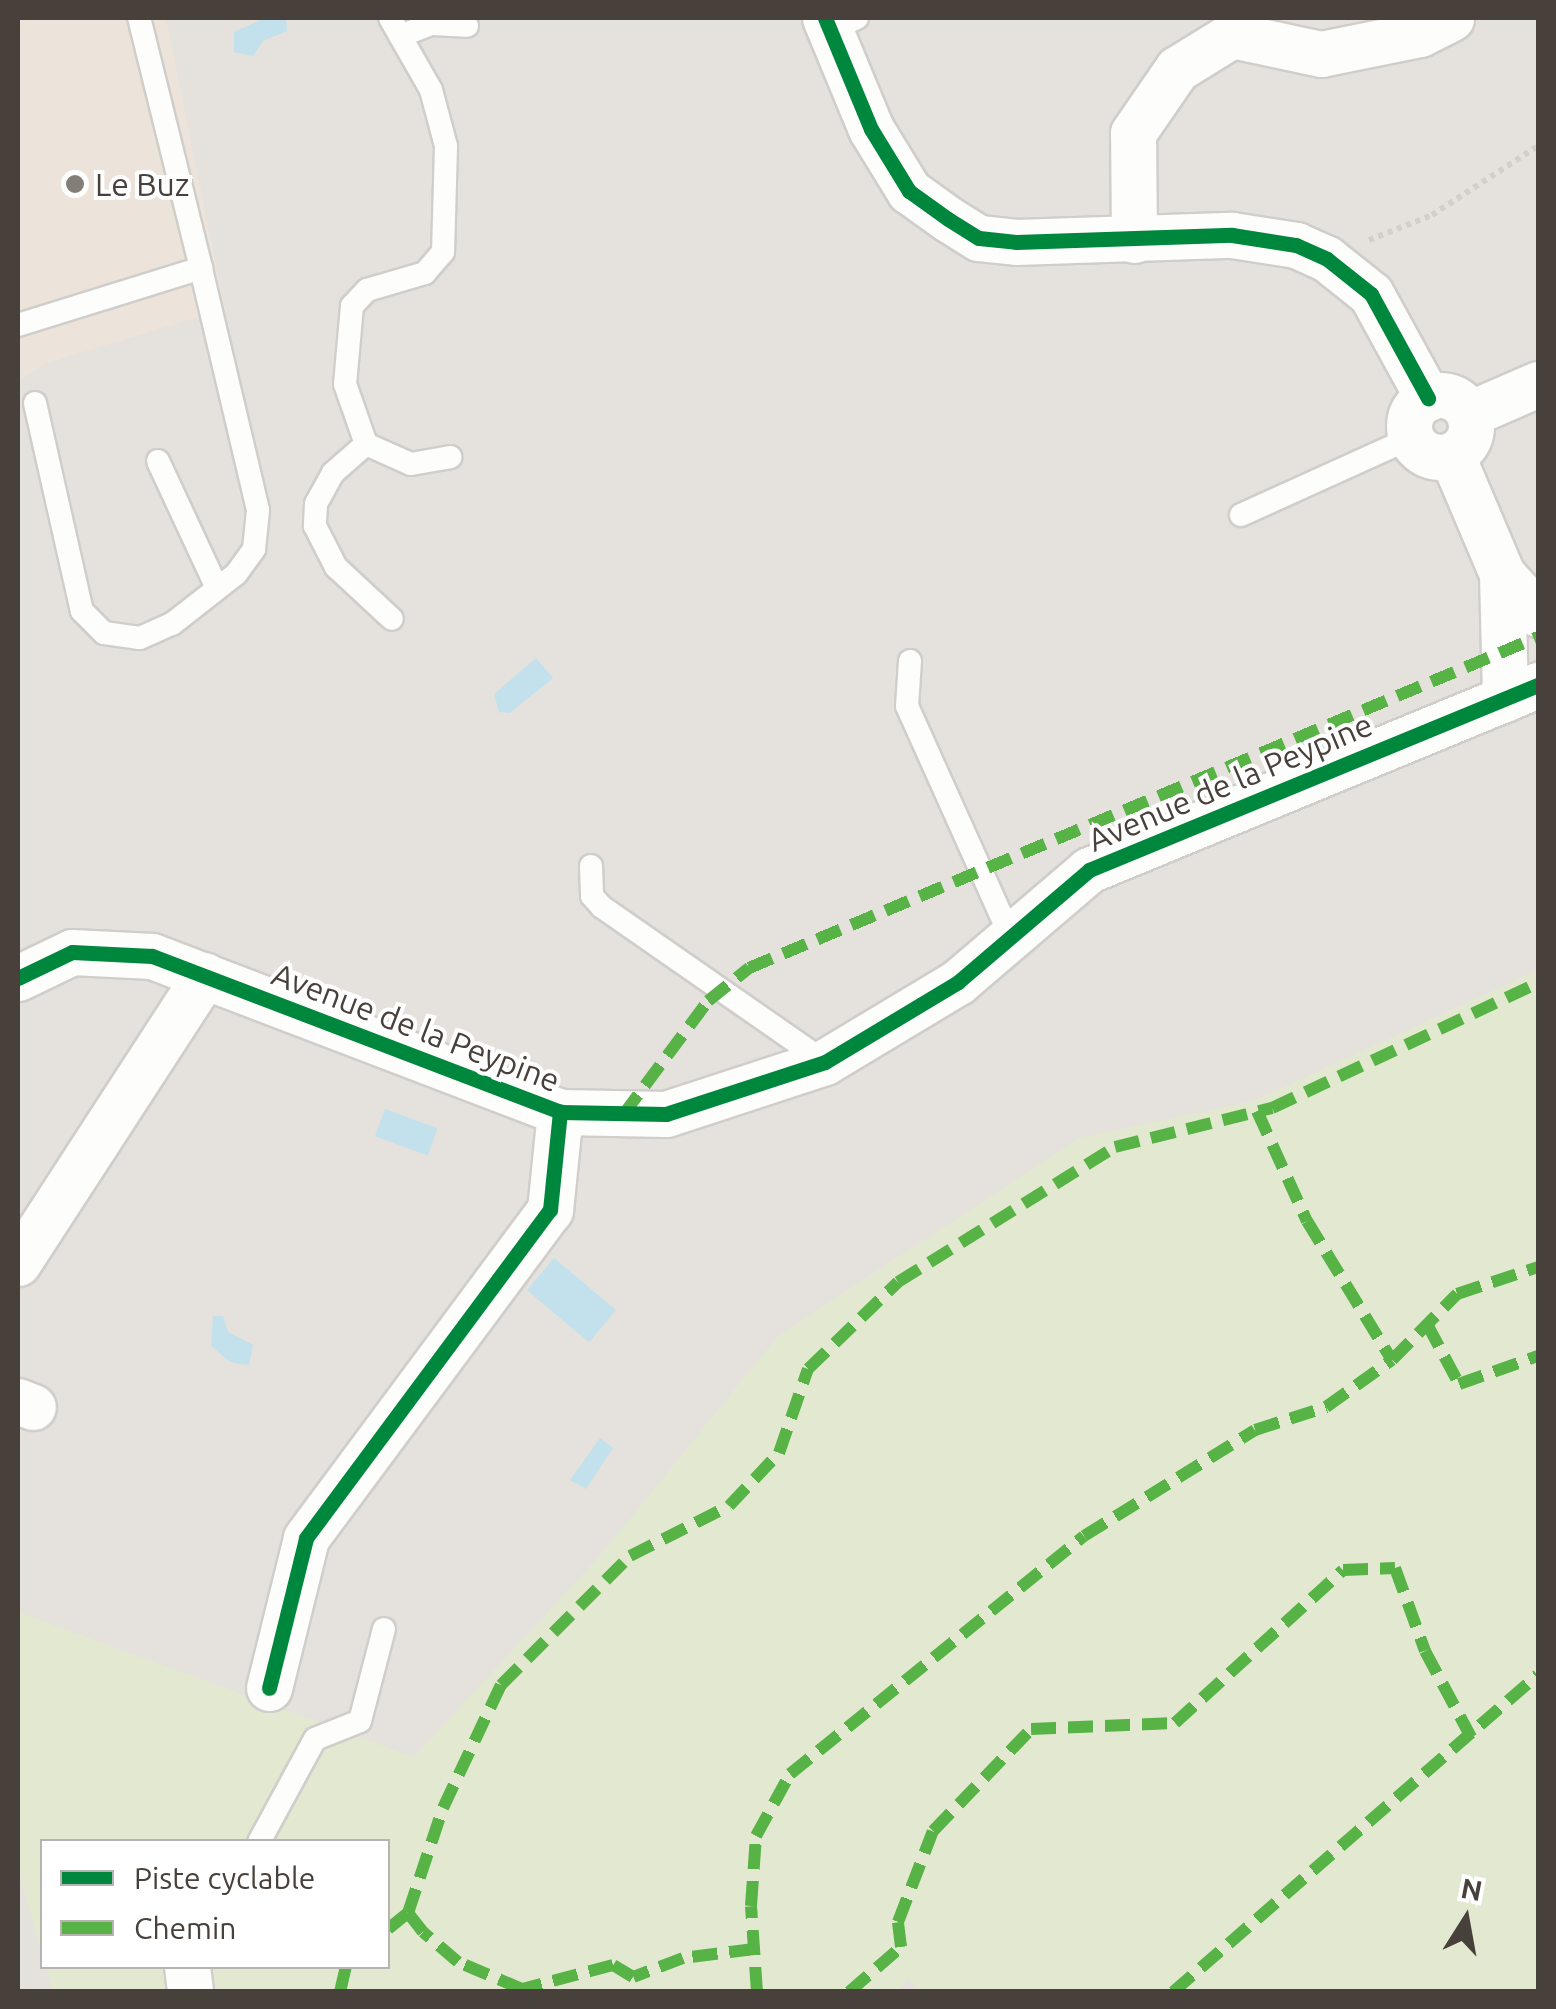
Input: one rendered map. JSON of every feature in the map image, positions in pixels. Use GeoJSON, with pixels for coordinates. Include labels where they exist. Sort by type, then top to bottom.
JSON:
{"type":"FeatureCollection","features":[{"type":"Feature","properties":{"kind":"street"},"geometry":{"type":"LineString","coordinates":[[1134,240],[1133,133],[1176,69],[1232,35],[1321,54],[1420,34],[1451,18]]}},
{"type":"Feature","properties":{"kind":"street"},"geometry":{"type":"LineString","coordinates":[[837,22],[871,129],[910,191],[948,219],[979,238],[1134,240],[1232,235],[1296,246],[1327,259],[1372,294],[1419,418],[1436,458],[1452,456],[1472,430],[1470,414],[1444,395],[1419,418]]}},
{"type":"Feature","properties":{"kind":"street"},"geometry":{"type":"LineString","coordinates":[[1470,414],[1538,384]]}},
{"type":"Feature","properties":{"kind":"street","name":"Avenue de la Peypine"},"geometry":{"type":"LineString","coordinates":[[18,978],[72,952],[152,956],[560,1112],[666,1114],[825,1062],[958,982],[1009,933],[1089,870],[1522,692],[1502,574],[1452,456]]}},
{"type":"Feature","properties":{"kind":"street","name":"Avenue de la Peypine"},"geometry":{"type":"LineString","coordinates":[[1502,574],[1538,614]]}},
{"type":"Feature","properties":{"kind":"street"},"geometry":{"type":"LineString","coordinates":[[18,1263],[205,975]]}},
{"type":"Feature","properties":{"kind":"street"},"geometry":{"type":"LineString","coordinates":[[269,1688],[306,1538],[550,1210],[560,1112]]}},
{"type":"Feature","properties":{"kind":"lane"},"geometry":{"type":"LineString","coordinates":[[35,403],[82,612],[104,632],[140,638],[172,624],[218,588],[254,550],[258,510],[139,18]]}},
{"type":"Feature","properties":{"kind":"lane"},"geometry":{"type":"LineString","coordinates":[[450,457],[412,464],[366,444],[346,384],[352,306],[367,290],[425,273],[443,252],[446,146],[430,90],[395,27],[467,26]]}},
{"type":"Feature","properties":{"kind":"lane"},"geometry":{"type":"LineString","coordinates":[[18,325],[201,268]]}},
{"type":"Feature","properties":{"kind":"lane"},"geometry":{"type":"LineString","coordinates":[[1241,515],[1419,418]]}},
{"type":"Feature","properties":{"kind":"lane"},"geometry":{"type":"LineString","coordinates":[[366,444],[333,473],[316,504],[315,526],[336,567],[392,619]]}},
{"type":"Feature","properties":{"kind":"lane"},"geometry":{"type":"LineString","coordinates":[[158,461],[218,588]]}},
{"type":"Feature","properties":{"kind":"lane"},"geometry":{"type":"LineString","coordinates":[[910,662],[907,706],[1009,933]]}},
{"type":"Feature","properties":{"kind":"lane"},"geometry":{"type":"LineString","coordinates":[[590,866],[592,896],[602,907],[825,1062]]}},
{"type":"Feature","properties":{"kind":"lane"},"geometry":{"type":"LineString","coordinates":[[261,1839],[316,1739],[360,1721],[384,1630]]}},
{"type":"Feature","properties":{"kind":"path"},"geometry":{"type":"LineString","coordinates":[[1355,245],[1432,215],[1538,146]]}},
{"type":"Feature","properties":{"kind":"shaded area"},"geometry":{"type":"Polygon","coordinates":[[[18,18],[1538,18],[1538,1991],[18,1991],[18,18]]]}},
{"type":"Feature","properties":{"kind":"shaded area"},"geometry":{"type":"Polygon","coordinates":[[[18,18],[166,18],[225,309],[44,364],[18,381],[18,18]]]}},
{"type":"Feature","properties":{"kind":"green space"},"geometry":{"type":"Polygon","coordinates":[[[1538,970],[1538,1991],[923,1992],[907,1979],[898,1992],[53,1991],[47,1969],[390,1969],[390,1839],[40,1839],[40,1948],[18,1869],[18,1612],[414,1757],[603,1552],[778,1336],[1079,1138],[1253,1101],[1538,970]]]}},
{"type":"Feature","properties":{"kind":"water"},"geometry":{"type":"Polygon","coordinates":[[[265,18],[286,20],[287,31],[263,41],[253,56],[234,52],[234,32],[265,18]]]}},
{"type":"Feature","properties":{"kind":"water"},"geometry":{"type":"Polygon","coordinates":[[[536,658],[553,678],[510,713],[499,712],[494,694],[536,658]]]}},
{"type":"Feature","properties":{"kind":"water"},"geometry":{"type":"Polygon","coordinates":[[[385,1109],[438,1128],[428,1155],[375,1136],[385,1109]]]}},
{"type":"Feature","properties":{"kind":"water"},"geometry":{"type":"Polygon","coordinates":[[[554,1258],[616,1310],[589,1342],[527,1290],[554,1258]]]}},
{"type":"Feature","properties":{"kind":"water"},"geometry":{"type":"Polygon","coordinates":[[[213,1316],[223,1316],[228,1332],[253,1345],[249,1365],[230,1362],[211,1346],[213,1316]]]}},
{"type":"Feature","properties":{"kind":"water"},"geometry":{"type":"Polygon","coordinates":[[[600,1438],[613,1448],[586,1489],[570,1480],[600,1438]]]}},
{"type":"Feature","properties":{"kind":"marked path"},"geometry":{"type":"LineString","coordinates":[[623,1115],[708,1001],[749,968],[1538,637]]}},
{"type":"Feature","properties":{"kind":"marked path"},"geometry":{"type":"LineString","coordinates":[[754,1949],[683,1958],[633,1977],[613,1965],[522,1989],[458,1962],[423,1932],[408,1913],[443,1808],[501,1685],[630,1556],[729,1506],[779,1453],[808,1369],[898,1282],[1115,1147],[1272,1108],[1538,983]]}},
{"type":"Feature","properties":{"kind":"marked path"},"geometry":{"type":"LineString","coordinates":[[1257,1111],[1307,1221],[1392,1360]]}},
{"type":"Feature","properties":{"kind":"marked path"},"geometry":{"type":"LineString","coordinates":[[757,1992],[751,1906],[756,1836],[790,1774],[1084,1536],[1255,1430],[1326,1407],[1392,1360],[1457,1294],[1538,1267]]}},
{"type":"Feature","properties":{"kind":"marked path"},"geometry":{"type":"LineString","coordinates":[[1427,1324],[1459,1384],[1538,1356]]}},
{"type":"Feature","properties":{"kind":"marked path"},"geometry":{"type":"LineString","coordinates":[[849,1992],[901,1947],[898,1922],[933,1831],[1031,1729],[1175,1723],[1343,1570],[1395,1568],[1425,1651],[1471,1737]]}},
{"type":"Feature","properties":{"kind":"marked path"},"geometry":{"type":"LineString","coordinates":[[1173,1992],[1538,1675]]}},
{"type":"Feature","properties":{"kind":"marked path"},"geometry":{"type":"LineString","coordinates":[[390,1927],[408,1913]]}},
{"type":"Feature","properties":{"kind":"marked path"},"geometry":{"type":"LineString","coordinates":[[340,1992],[345,1969]]}},
{"type":"Feature","properties":{"kind":"cycle path"},"geometry":{"type":"LineString","coordinates":[[825,18],[871,129],[909,191],[948,219],[979,238],[1016,242],[1232,235],[1296,245],[1327,259],[1371,294],[1428,398]]}},
{"type":"Feature","properties":{"kind":"cycle path"},"geometry":{"type":"LineString","coordinates":[[18,978],[72,952],[152,956],[560,1112],[666,1114],[825,1062],[958,982],[1089,870],[1538,685]]}},
{"type":"Feature","properties":{"kind":"cycle path"},"geometry":{"type":"LineString","coordinates":[[269,1688],[306,1538],[550,1210],[560,1112]]}},
{"type":"Feature","properties":{"kind":"place","name":"Le Buz"},"geometry":{"type":"Point","coordinates":[75,184]}}]}
